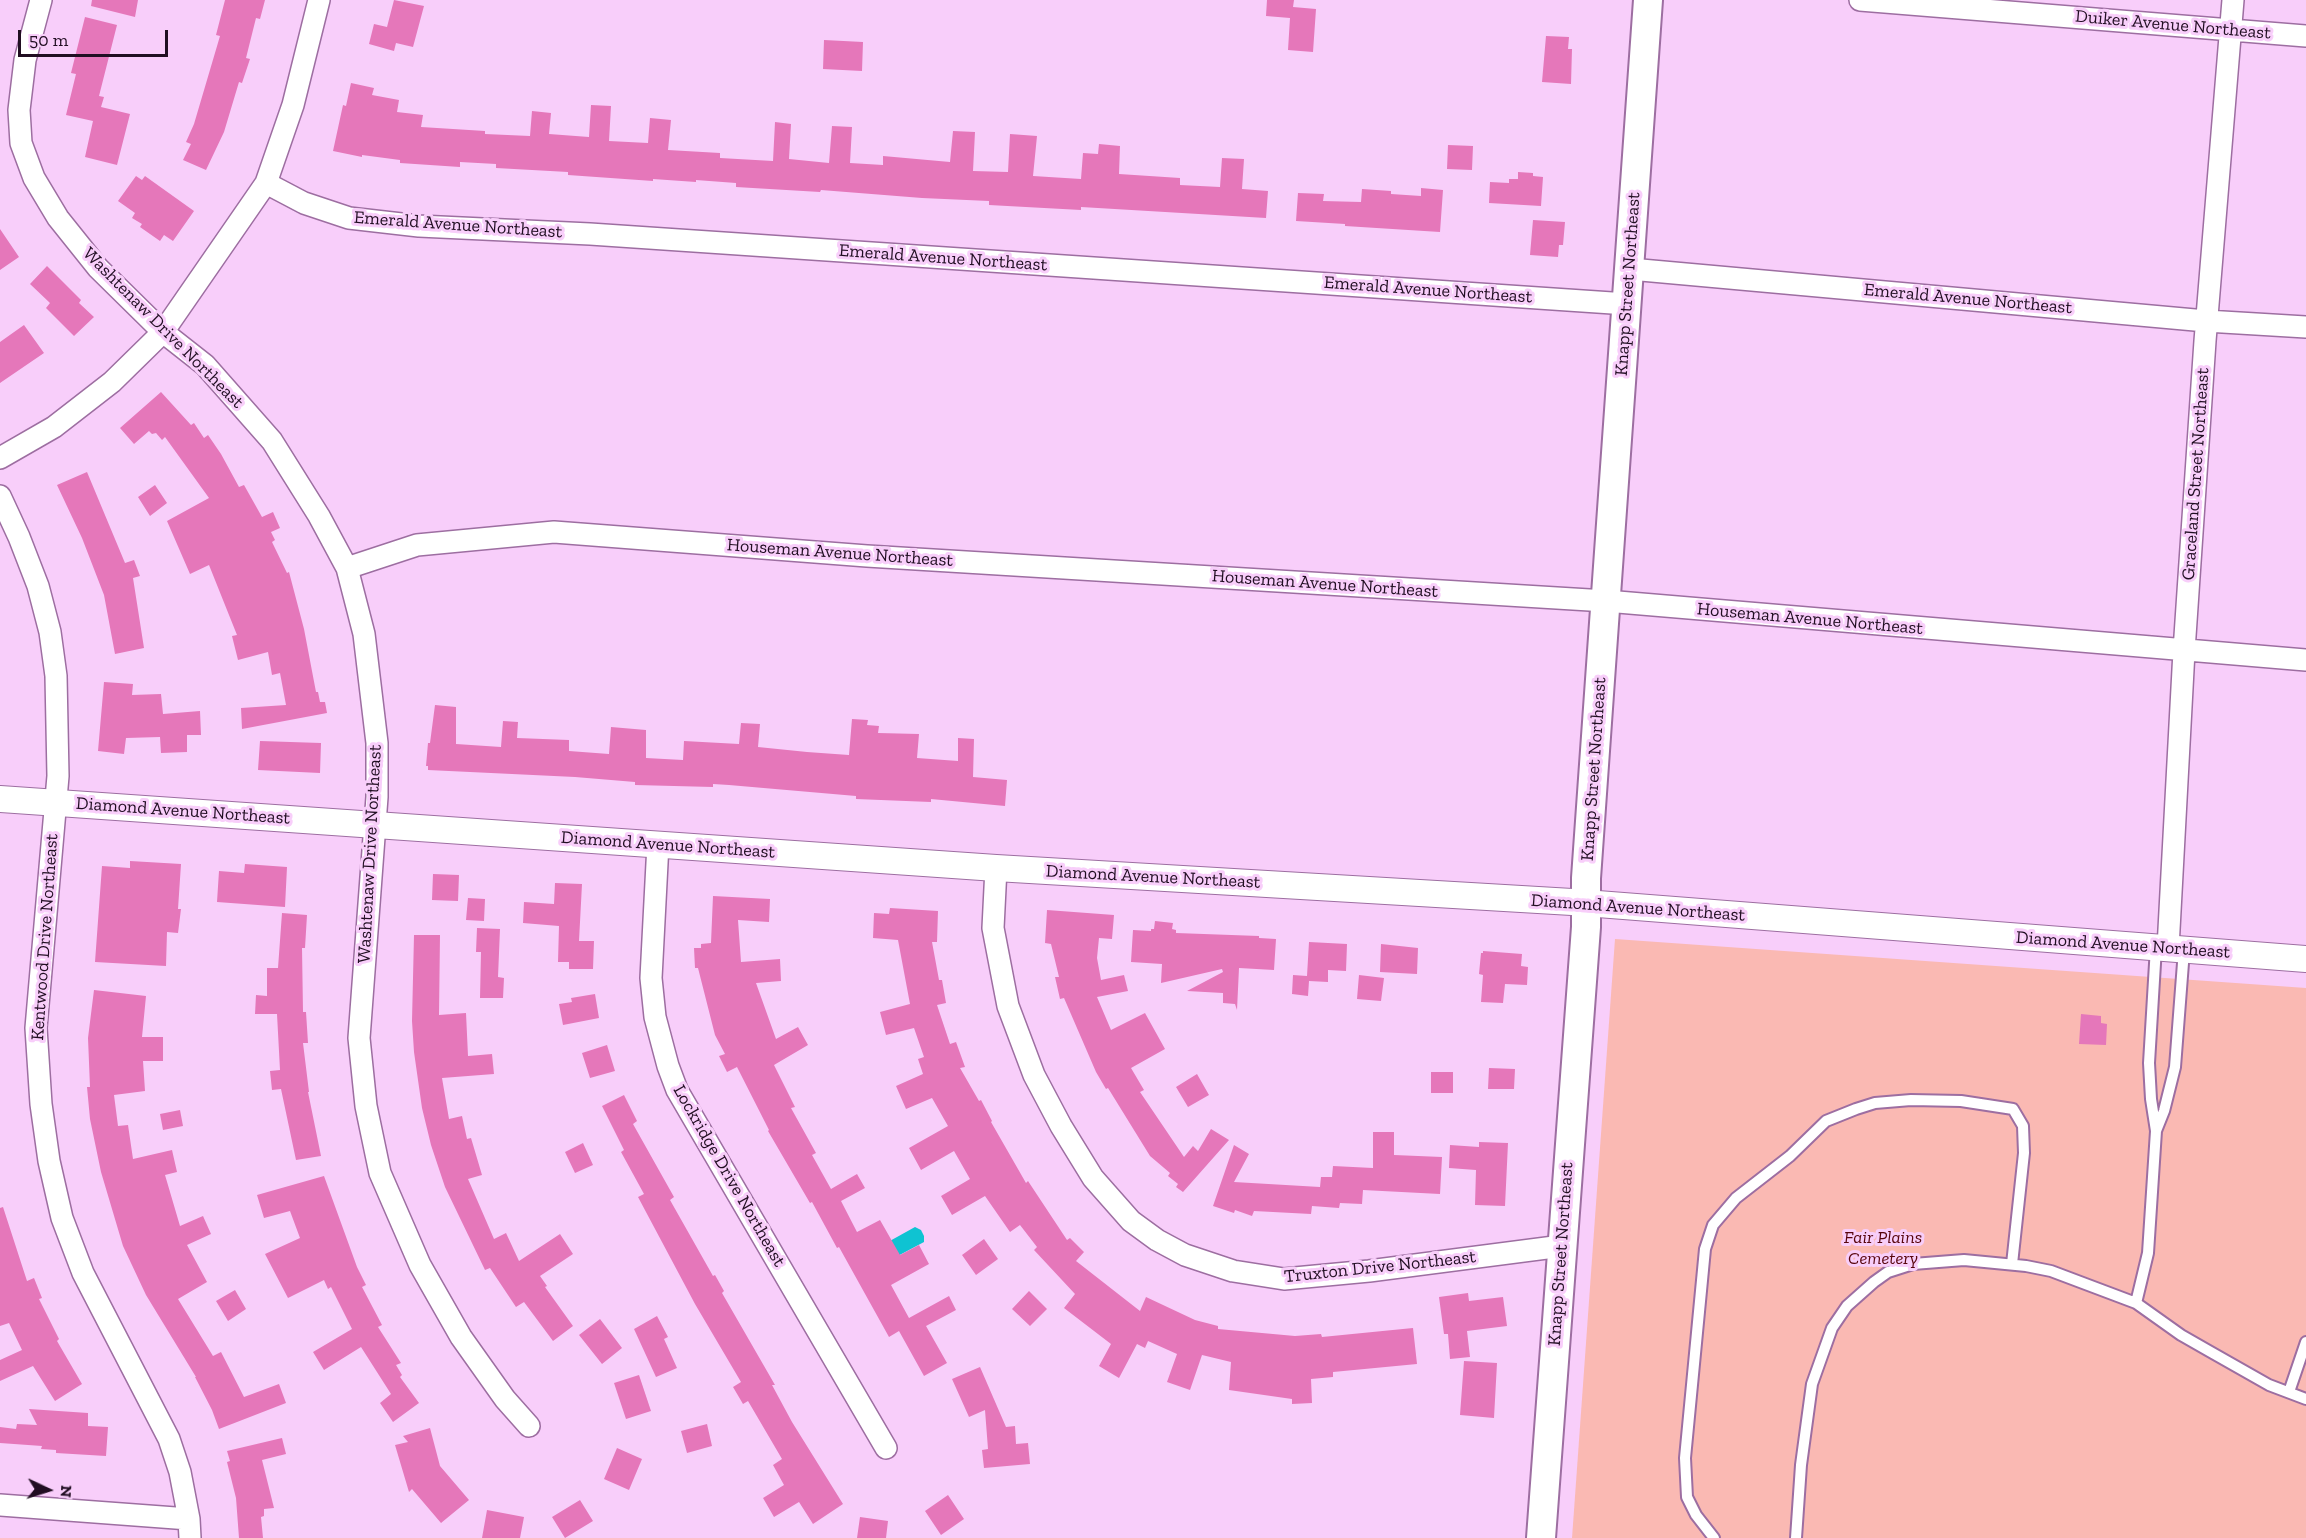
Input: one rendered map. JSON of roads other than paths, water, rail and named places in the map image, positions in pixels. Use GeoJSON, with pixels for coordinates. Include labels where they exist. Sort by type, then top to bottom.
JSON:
{"type":"FeatureCollection","features":[{"type":"Feature","properties":{"kind":"main road","name":"Knapp Street Northeast"},"geometry":{"type":"LineString","coordinates":[[1541,1538],[1586,927],[1648,0]]}},
{"type":"Feature","properties":{"kind":"street","name":"Washtenaw Drive Northeast"},"geometry":{"type":"LineString","coordinates":[[41,0],[25,60],[19,110],[21,142],[34,178],[58,218],[98,268],[163,332],[205,365],[272,441],[319,516],[347,568],[364,634],[377,743],[375,824],[359,1038],[366,1106],[380,1173],[420,1265],[461,1337],[505,1399],[529,1426]]}},
{"type":"Feature","properties":{"kind":"street"},"geometry":{"type":"LineString","coordinates":[[0,459],[54,427],[112,382],[163,332],[266,183],[293,105],[319,0]]}},
{"type":"Feature","properties":{"kind":"street","name":"Duiker Avenue Northeast"},"geometry":{"type":"LineString","coordinates":[[1860,0],[2306,36]]}},
{"type":"Feature","properties":{"kind":"street","name":"Graceland Street Northeast"},"geometry":{"type":"LineString","coordinates":[[2169,948],[2184,651],[2206,321],[2233,0]]}},
{"type":"Feature","properties":{"kind":"street","name":"Emerald Avenue Northeast"},"geometry":{"type":"LineString","coordinates":[[266,183],[304,203],[348,218],[418,226],[626,237],[1627,304]]}},
{"type":"Feature","properties":{"kind":"street","name":"Emerald Avenue Northeast"},"geometry":{"type":"LineString","coordinates":[[1630,269],[2206,321],[2306,327]]}},
{"type":"Feature","properties":{"kind":"street","name":"Kentwood Drive Northeast"},"geometry":{"type":"LineString","coordinates":[[0,496],[38,586],[50,632],[56,676],[58,776],[36,1028],[41,1104],[49,1161],[62,1218],[83,1273],[169,1439],[180,1472],[189,1528]]}},
{"type":"Feature","properties":{"kind":"street","name":"Houseman Avenue Northeast"},"geometry":{"type":"LineString","coordinates":[[347,568],[417,545],[554,532],[867,556],[1606,601],[2306,660]]}},
{"type":"Feature","properties":{"kind":"street","name":"Diamond Avenue Northeast"},"geometry":{"type":"LineString","coordinates":[[0,799],[996,868],[1586,903],[2306,959]]}},
{"type":"Feature","properties":{"kind":"street","name":"Lockridge Drive Northeast"},"geometry":{"type":"LineString","coordinates":[[658,844],[651,978],[656,1017],[668,1066],[677,1090],[886,1448]]}},
{"type":"Feature","properties":{"kind":"street","name":"Truxton Drive Northeast"},"geometry":{"type":"LineString","coordinates":[[996,868],[993,928],[1008,1005],[1034,1075],[1061,1126],[1093,1178],[1131,1221],[1158,1240],[1185,1255],[1233,1271],[1284,1279],[1369,1271],[1562,1246]]}},
{"type":"Feature","properties":{"kind":"street"},"geometry":{"type":"LineString","coordinates":[[0,1505],[189,1528]]}},
{"type":"Feature","properties":{"kind":"lane"},"geometry":{"type":"LineString","coordinates":[[2156,1131],[2164,1111],[2175,1067],[2169,948]]}},
{"type":"Feature","properties":{"kind":"lane"},"geometry":{"type":"LineString","coordinates":[[2136,1303],[2148,1253],[2156,1131],[2148,1063],[2169,948]]}},
{"type":"Feature","properties":{"kind":"lane"},"geometry":{"type":"LineString","coordinates":[[1714,1538],[1696,1515],[1688,1497],[1685,1458],[1705,1249],[1713,1225],[1736,1198],[1790,1156],[1826,1121],[1875,1103],[1911,1100],[1961,1101],[2013,1109],[2023,1126],[2024,1153],[2012,1264]]}},
{"type":"Feature","properties":{"kind":"lane"},"geometry":{"type":"LineString","coordinates":[[1796,1538],[1812,1384],[1832,1328],[1847,1306],[1888,1272],[1913,1264],[1964,1260],[2012,1264],[2051,1271],[2136,1303],[2181,1335],[2269,1384],[2306,1399]]}},
{"type":"Feature","properties":{"kind":"lane"},"geometry":{"type":"LineString","coordinates":[[2289,1392],[2306,1342]]}},
{"type":"Feature","properties":{"kind":"park label","name":"Fair Plains Cemetery"},"geometry":{"type":"Point","coordinates":[1883,1248]}}]}
